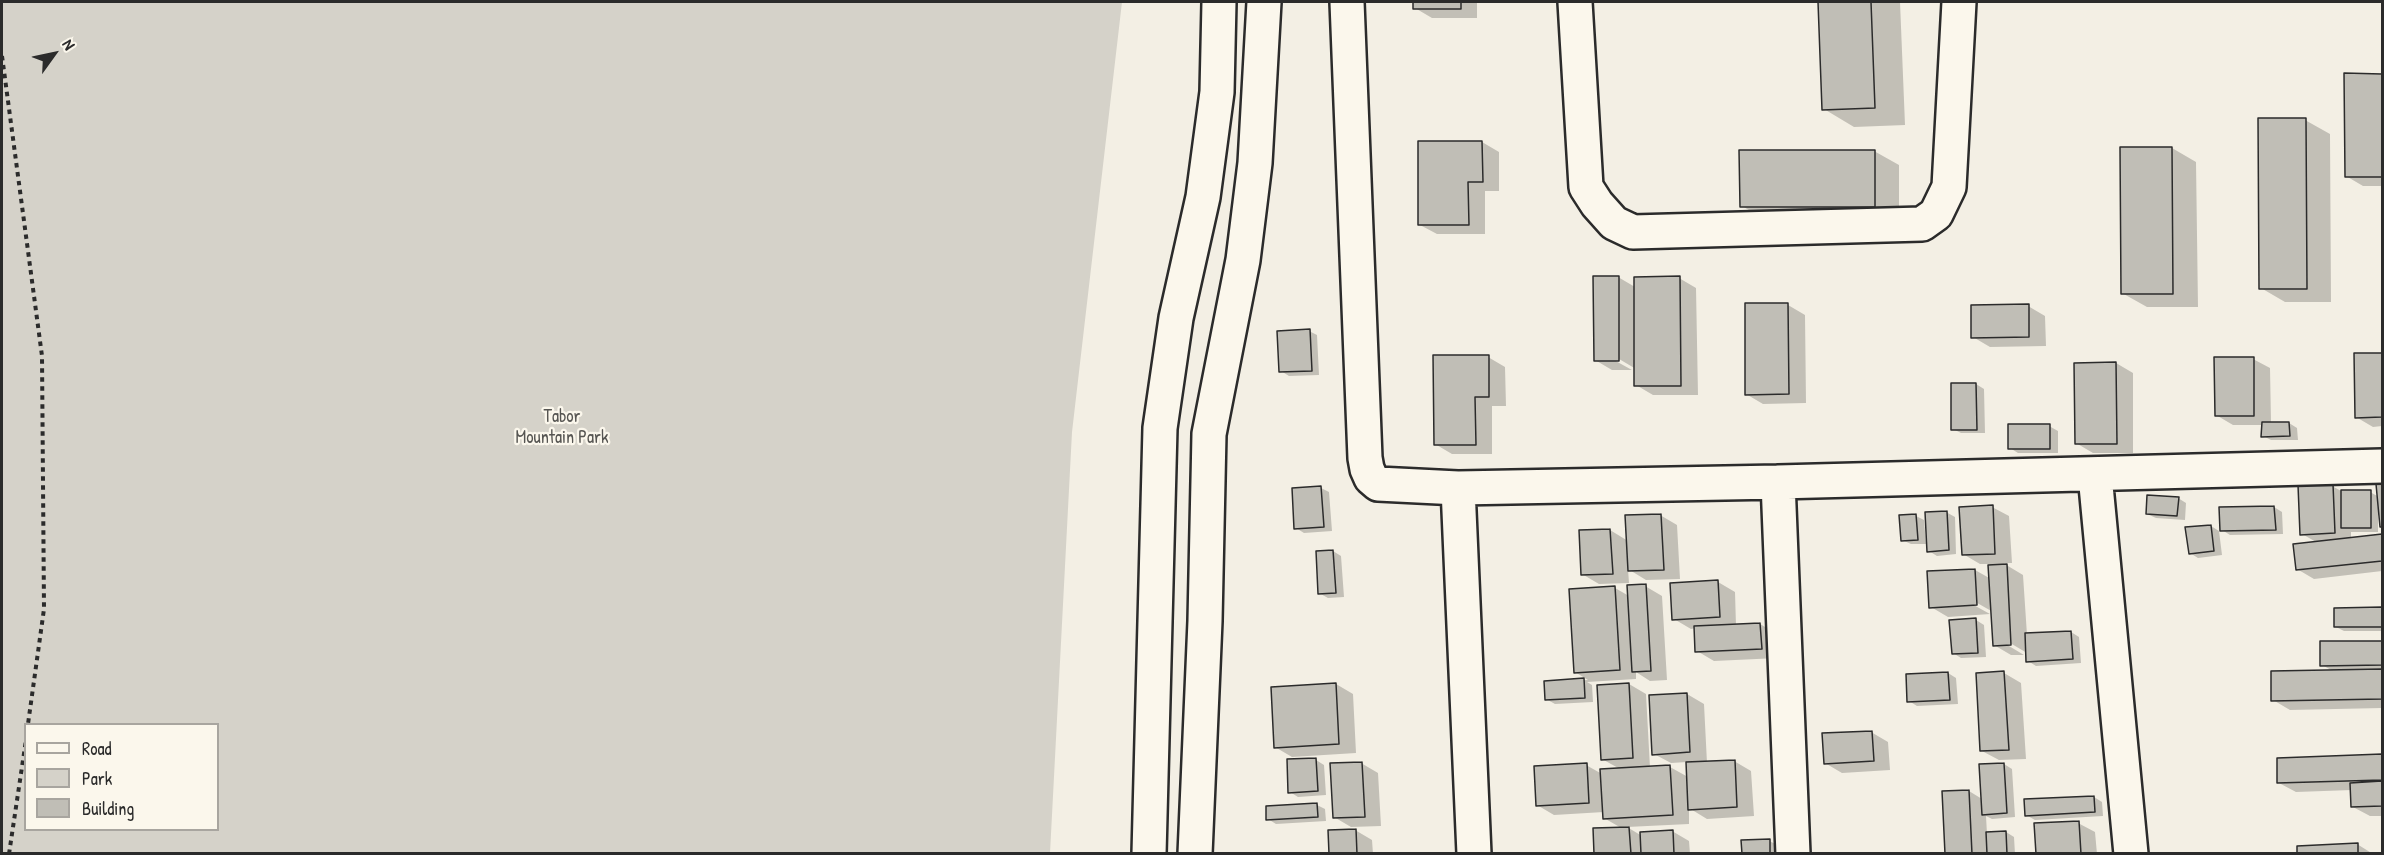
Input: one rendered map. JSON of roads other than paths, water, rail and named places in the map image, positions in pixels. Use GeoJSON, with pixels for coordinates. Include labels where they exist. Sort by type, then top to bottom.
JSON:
{"type":"FeatureCollection","features":[{"type":"Feature","properties":{"kind":"street"},"geometry":{"type":"LineString","coordinates":[[1149,854],[1160,428],[1176,318],[1204,185],[1217,92],[1219,2]]}},
{"type":"Feature","properties":{"kind":"street"},"geometry":{"type":"LineString","coordinates":[[1195,854],[1205,621],[1209,434],[1243,260],[1255,163],[1264,2]]}},
{"type":"Feature","properties":{"kind":"street"},"geometry":{"type":"LineString","coordinates":[[1347,2],[1367,469],[1371,478],[1378,484],[1458,488],[2094,475],[2382,466]]}},
{"type":"Feature","properties":{"kind":"street"},"geometry":{"type":"LineString","coordinates":[[1575,2],[1586,187],[1596,204],[1614,223],[1633,232],[1922,224],[1936,214],[1949,187],[1959,2]]}},
{"type":"Feature","properties":{"kind":"street"},"geometry":{"type":"LineString","coordinates":[[2094,475],[2131,854]]}},
{"type":"Feature","properties":{"kind":"street"},"geometry":{"type":"LineString","coordinates":[[1778,482],[1793,854]]}},
{"type":"Feature","properties":{"kind":"street"},"geometry":{"type":"LineString","coordinates":[[1458,488],[1473,854]]}},
{"type":"Feature","properties":{"kind":"park label","name":"Tabor Mountain Park"},"geometry":{"type":"Point","coordinates":[562,427]}}]}
